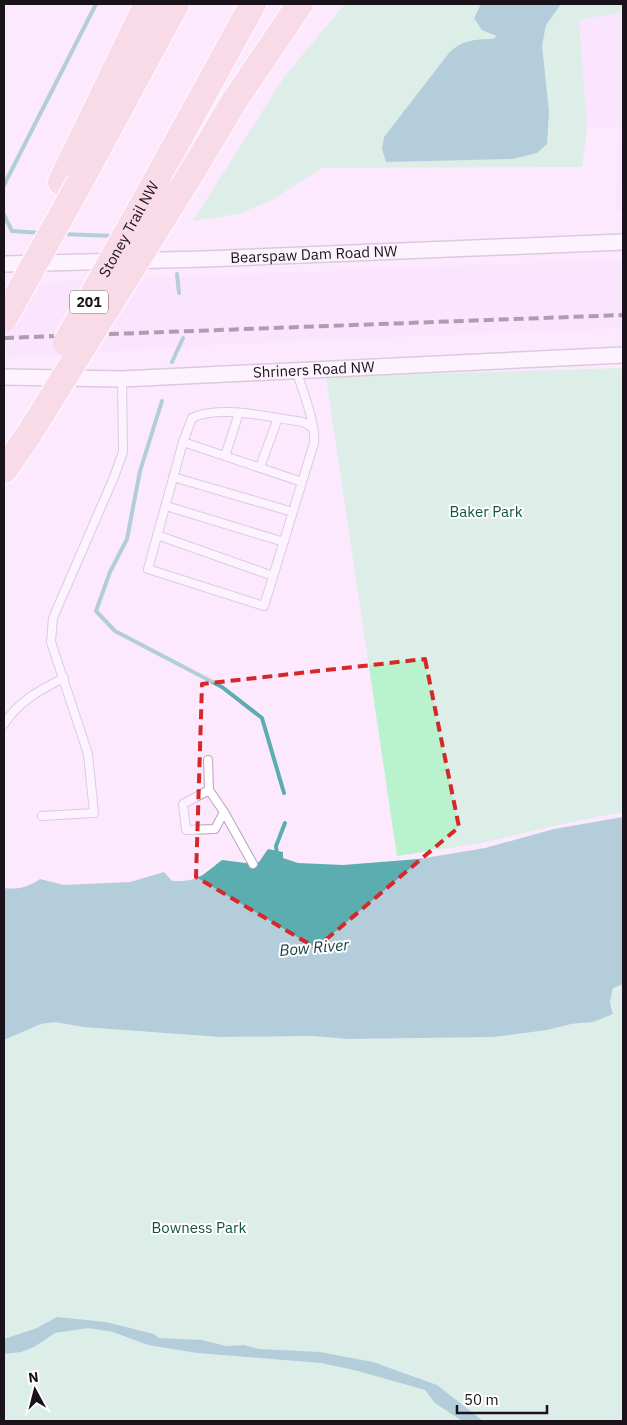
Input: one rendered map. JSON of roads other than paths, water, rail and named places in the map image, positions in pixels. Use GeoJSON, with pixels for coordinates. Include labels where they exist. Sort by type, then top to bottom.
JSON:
{"type":"FeatureCollection","features":[{"type":"Feature","properties":{"kind":"highway"},"geometry":{"type":"LineString","coordinates":[[4,319],[70,182],[147,4]]}},
{"type":"Feature","properties":{"kind":"highway"},"geometry":{"type":"LineString","coordinates":[[4,285],[70,182],[176,4]]}},
{"type":"Feature","properties":{"kind":"highway","name":"Stoney Trail NW"},"geometry":{"type":"LineString","coordinates":[[4,454],[23,431],[159,175],[253,4]]}},
{"type":"Feature","properties":{"kind":"highway"},"geometry":{"type":"LineString","coordinates":[[4,470],[23,431],[192,172],[235,100],[300,4]]}},
{"type":"Feature","properties":{"kind":"street","name":"Bearspaw Dam Road NW"},"geometry":{"type":"LineString","coordinates":[[4,264],[204,259],[623,242]]}},
{"type":"Feature","properties":{"kind":"street","name":"Shriners Road NW"},"geometry":{"type":"LineString","coordinates":[[4,377],[122,378],[623,355]]}},
{"type":"Feature","properties":{"kind":"lane"},"geometry":{"type":"LineString","coordinates":[[296,370],[312,427],[314,443],[264,606],[148,569],[183,442],[192,418],[204,412],[239,413],[303,422],[312,427]]}},
{"type":"Feature","properties":{"kind":"lane"},"geometry":{"type":"LineString","coordinates":[[42,816],[94,813],[88,754],[51,642],[53,618],[123,452],[122,378]]}},
{"type":"Feature","properties":{"kind":"lane"},"geometry":{"type":"LineString","coordinates":[[225,456],[239,413]]}},
{"type":"Feature","properties":{"kind":"lane"},"geometry":{"type":"LineString","coordinates":[[260,468],[278,418]]}},
{"type":"Feature","properties":{"kind":"lane"},"geometry":{"type":"LineString","coordinates":[[183,442],[302,482]]}},
{"type":"Feature","properties":{"kind":"lane"},"geometry":{"type":"LineString","coordinates":[[173,477],[293,512]]}},
{"type":"Feature","properties":{"kind":"lane"},"geometry":{"type":"LineString","coordinates":[[166,506],[284,542]]}},
{"type":"Feature","properties":{"kind":"lane"},"geometry":{"type":"LineString","coordinates":[[157,535],[273,576]]}},
{"type":"Feature","properties":{"kind":"lane"},"geometry":{"type":"LineString","coordinates":[[4,724],[10,714],[40,690],[64,678]]}},
{"type":"Feature","properties":{"kind":"lane"},"geometry":{"type":"LineString","coordinates":[[208,760],[209,790],[224,812],[253,864]]}},
{"type":"Feature","properties":{"kind":"lane"},"geometry":{"type":"LineString","coordinates":[[209,790],[183,804],[186,830],[215,829],[224,812]]}},
{"type":"Feature","properties":{"kind":"water"},"geometry":{"type":"Polygon","coordinates":[[[481,4],[561,4],[546,25],[542,45],[549,112],[547,144],[537,153],[513,159],[386,162],[382,149],[384,137],[449,53],[464,43],[493,39],[497,36],[482,30],[474,18],[481,4]]]}},
{"type":"Feature","properties":{"kind":"water","name":"Bow River"},"geometry":{"type":"Polygon","coordinates":[[[623,817],[623,984],[613,988],[610,1002],[613,1014],[593,1022],[494,1037],[348,1039],[312,1036],[220,1037],[83,1027],[55,1022],[41,1024],[4,1040],[4,888],[14,889],[23,887],[40,879],[64,885],[130,882],[164,872],[172,881],[189,880],[205,874],[222,860],[253,864],[259,862],[268,849],[283,852],[283,858],[298,863],[343,865],[419,859],[485,848],[554,829],[623,817]]]}},
{"type":"Feature","properties":{"kind":"water"},"geometry":{"type":"Polygon","coordinates":[[[57,1317],[106,1322],[154,1334],[159,1338],[202,1340],[226,1346],[244,1345],[259,1349],[320,1352],[373,1362],[437,1385],[483,1421],[462,1421],[435,1403],[425,1390],[358,1371],[321,1363],[197,1353],[148,1345],[113,1332],[88,1328],[55,1333],[34,1347],[21,1352],[4,1354],[4,1339],[37,1328],[57,1317]]]}},
{"type":"Feature","properties":{"kind":"waterway"},"geometry":{"type":"LineString","coordinates":[[4,185],[96,4]]}},
{"type":"Feature","properties":{"kind":"waterway"},"geometry":{"type":"LineString","coordinates":[[4,215],[12,231],[42,233]]}},
{"type":"Feature","properties":{"kind":"waterway"},"geometry":{"type":"LineString","coordinates":[[61,234],[114,236]]}},
{"type":"Feature","properties":{"kind":"waterway"},"geometry":{"type":"LineString","coordinates":[[177,274],[179,293]]}},
{"type":"Feature","properties":{"kind":"waterway"},"geometry":{"type":"LineString","coordinates":[[172,362],[183,338]]}},
{"type":"Feature","properties":{"kind":"waterway"},"geometry":{"type":"LineString","coordinates":[[162,401],[140,471],[127,539],[110,572],[96,611],[115,631],[222,687],[262,718],[284,793]]}},
{"type":"Feature","properties":{"kind":"waterway"},"geometry":{"type":"LineString","coordinates":[[277,854],[276,846],[285,823]]}},
{"type":"Feature","properties":{"kind":"railway"},"geometry":{"type":"LineString","coordinates":[[4,338],[623,315]]}},
{"type":"Feature","properties":{"kind":"park label","name":"Baker Park"},"geometry":{"type":"Point","coordinates":[486,512]}},
{"type":"Feature","properties":{"kind":"park label","name":"Bowness Park"},"geometry":{"type":"Point","coordinates":[199,1228]}}]}
